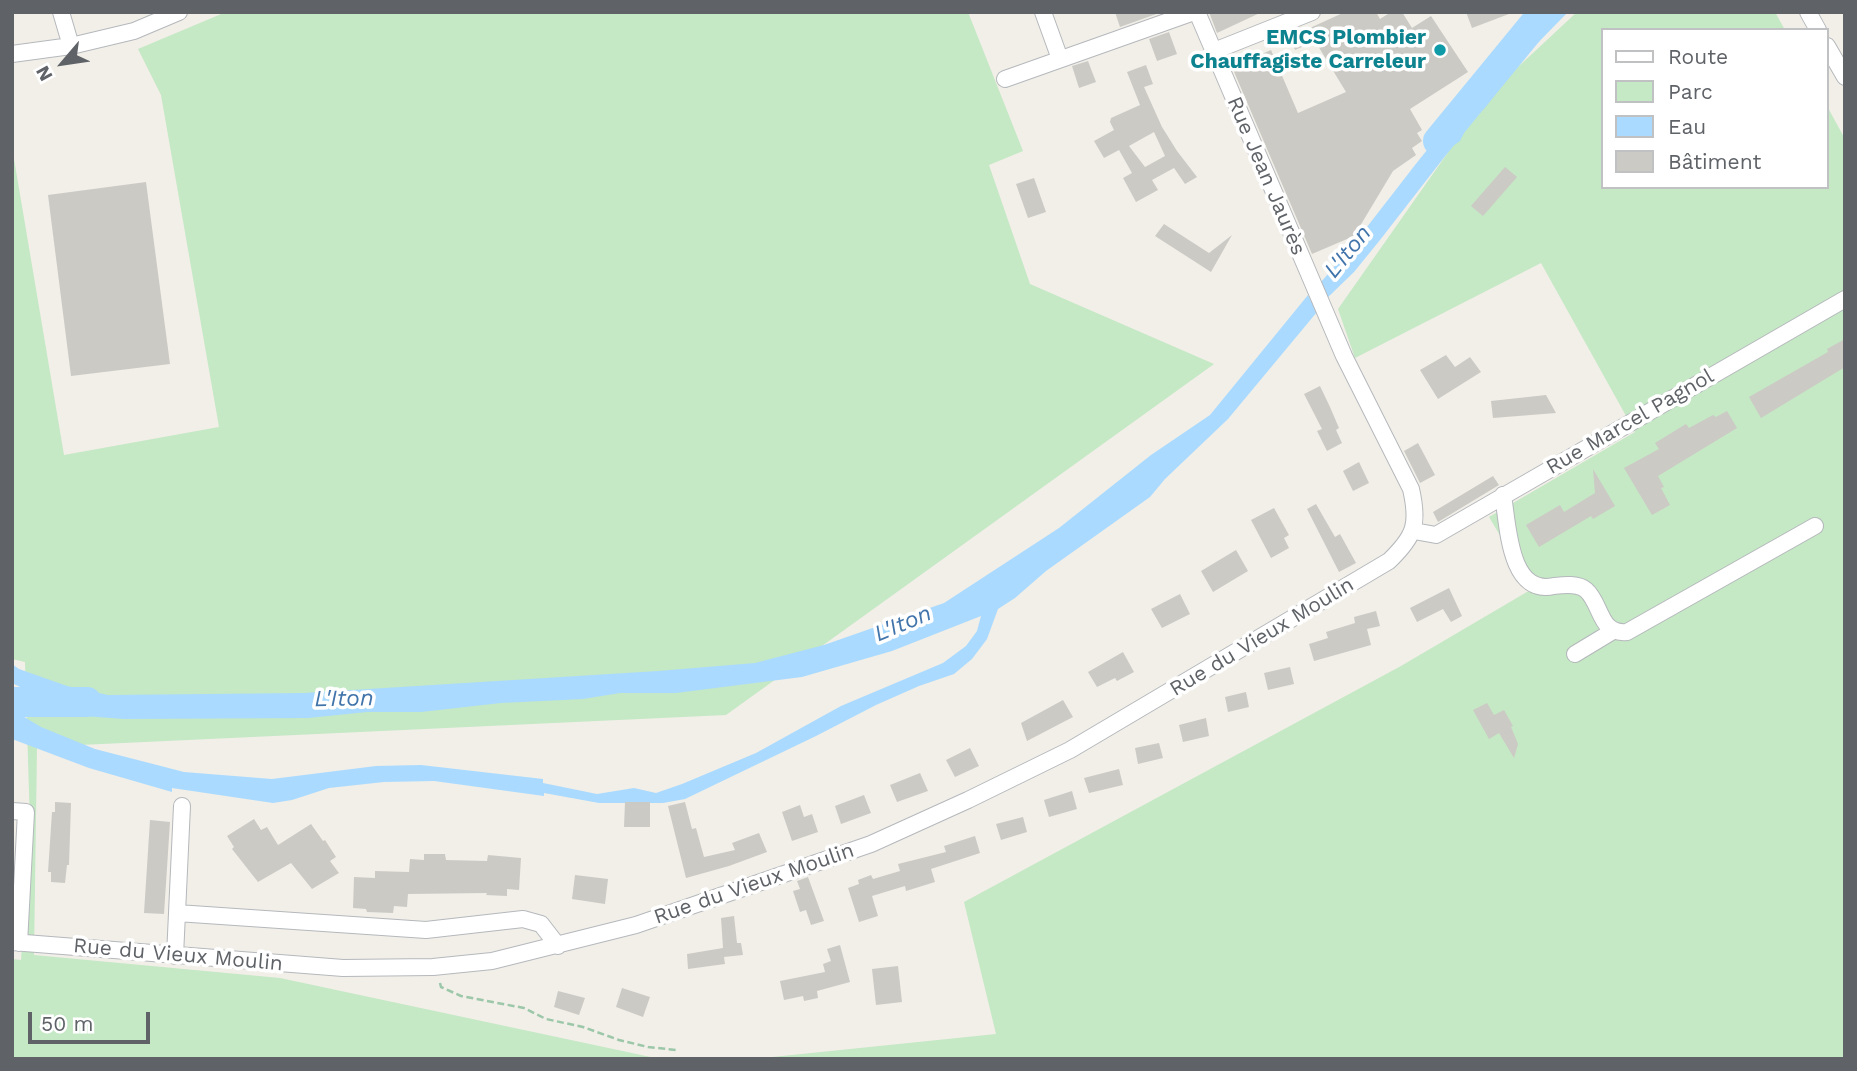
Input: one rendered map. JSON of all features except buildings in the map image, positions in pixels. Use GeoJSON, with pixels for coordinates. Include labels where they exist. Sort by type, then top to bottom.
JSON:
{"type":"FeatureCollection","features":[{"type":"Feature","properties":{"kind":"street"},"geometry":{"type":"LineString","coordinates":[[61,12],[71,46]]}},
{"type":"Feature","properties":{"kind":"street"},"geometry":{"type":"LineString","coordinates":[[12,54],[71,46],[134,30],[179,12]]}},
{"type":"Feature","properties":{"kind":"street"},"geometry":{"type":"LineString","coordinates":[[1043,12],[1059,58]]}},
{"type":"Feature","properties":{"kind":"street"},"geometry":{"type":"LineString","coordinates":[[1005,79],[1195,12]]}},
{"type":"Feature","properties":{"kind":"street","name":"Rue Jean Jaurès"},"geometry":{"type":"LineString","coordinates":[[1195,12],[1350,368],[1411,489],[1416,512],[1413,531]]}},
{"type":"Feature","properties":{"kind":"street"},"geometry":{"type":"LineString","coordinates":[[1214,51],[1312,12]]}},
{"type":"Feature","properties":{"kind":"street"},"geometry":{"type":"LineString","coordinates":[[1808,12],[1817,28]]}},
{"type":"Feature","properties":{"kind":"street"},"geometry":{"type":"LineString","coordinates":[[1829,50],[1845,77]]}},
{"type":"Feature","properties":{"kind":"street","name":"Rue Marcel Pagnol"},"geometry":{"type":"LineString","coordinates":[[1413,531],[1436,535],[1845,299]]}},
{"type":"Feature","properties":{"kind":"street"},"geometry":{"type":"LineString","coordinates":[[1503,495],[1511,549],[1518,569],[1525,578],[1546,588],[1575,585],[1585,589],[1604,623],[1613,631]]}},
{"type":"Feature","properties":{"kind":"street"},"geometry":{"type":"LineString","coordinates":[[1575,654],[1613,631],[1627,632],[1815,526]]}},
{"type":"Feature","properties":{"kind":"street","name":"Rue du Vieux Moulin"},"geometry":{"type":"LineString","coordinates":[[15,942],[343,968],[433,967],[492,961],[636,925],[871,844],[1070,750],[1388,561],[1405,546],[1413,531]]}},
{"type":"Feature","properties":{"kind":"street"},"geometry":{"type":"LineString","coordinates":[[175,956],[183,806]]}},
{"type":"Feature","properties":{"kind":"street"},"geometry":{"type":"LineString","coordinates":[[12,811],[26,812],[15,942]]}},
{"type":"Feature","properties":{"kind":"street"},"geometry":{"type":"LineString","coordinates":[[177,913],[426,930],[523,919],[541,924],[558,946]]}},
{"type":"Feature","properties":{"kind":"path"},"geometry":{"type":"LineString","coordinates":[[433,967],[441,987],[461,996],[524,1008],[546,1019],[583,1027],[629,1042],[676,1050]]}},
{"type":"Feature","properties":{"kind":"green space"},"geometry":{"type":"Polygon","coordinates":[[[226,12],[968,12],[1023,151],[989,165],[1030,284],[1214,364],[726,715],[37,747],[34,955],[280,978],[660,1059],[12,1059],[12,959],[21,960],[30,824],[25,662],[12,659],[12,147],[64,455],[219,427],[161,95],[138,49],[226,12]]]}},
{"type":"Feature","properties":{"kind":"green space"},"geometry":{"type":"Polygon","coordinates":[[[1577,12],[1775,12],[1784,28],[1602,28],[1602,189],[1829,189],[1829,110],[1845,139],[1845,1059],[753,1059],[996,1034],[964,902],[1401,666],[1532,589],[1489,517],[1635,432],[1541,263],[1355,358],[1338,309],[1489,94],[1577,12]]]}},
{"type":"Feature","properties":{"kind":"water"},"geometry":{"type":"Polygon","coordinates":[[[1541,12],[1568,12],[1522,59],[1484,109],[1478,110],[1460,128],[1464,133],[1460,141],[1453,146],[1354,272],[1323,302],[1316,288],[1436,139],[1471,103],[1541,12]]]}},
{"type":"Feature","properties":{"kind":"water"},"geometry":{"type":"Polygon","coordinates":[[[1308,295],[1317,312],[1228,419],[1165,479],[1150,497],[1046,571],[998,609],[987,639],[972,659],[954,674],[876,705],[685,799],[663,803],[599,803],[544,793],[544,796],[434,781],[384,782],[329,788],[273,803],[172,788],[172,792],[89,768],[12,739],[12,695],[44,703],[47,700],[12,683],[12,664],[67,686],[108,695],[304,693],[755,663],[824,645],[944,603],[1059,528],[1151,455],[1210,415],[1308,295]],[[981,616],[892,651],[802,677],[676,693],[620,693],[583,699],[501,703],[421,712],[367,712],[308,718],[124,719],[56,714],[47,710],[16,712],[41,727],[95,749],[184,772],[272,779],[376,766],[421,765],[543,779],[543,783],[597,794],[634,788],[656,793],[756,753],[841,706],[943,663],[966,646],[977,631],[981,616]]]}},
{"type":"Feature","properties":{"kind":"waterway","name":"L'Iton"},"geometry":{"type":"LineString","coordinates":[[1438,141],[1544,12]]}},
{"type":"Feature","properties":{"kind":"waterway","name":"L'Iton"},"geometry":{"type":"LineString","coordinates":[[12,702],[87,702]]}},
{"type":"Feature","properties":{"kind":"place","name":"EMCS Plombier Chauffagiste Carreleur"},"geometry":{"type":"Point","coordinates":[1440,50]}}]}
